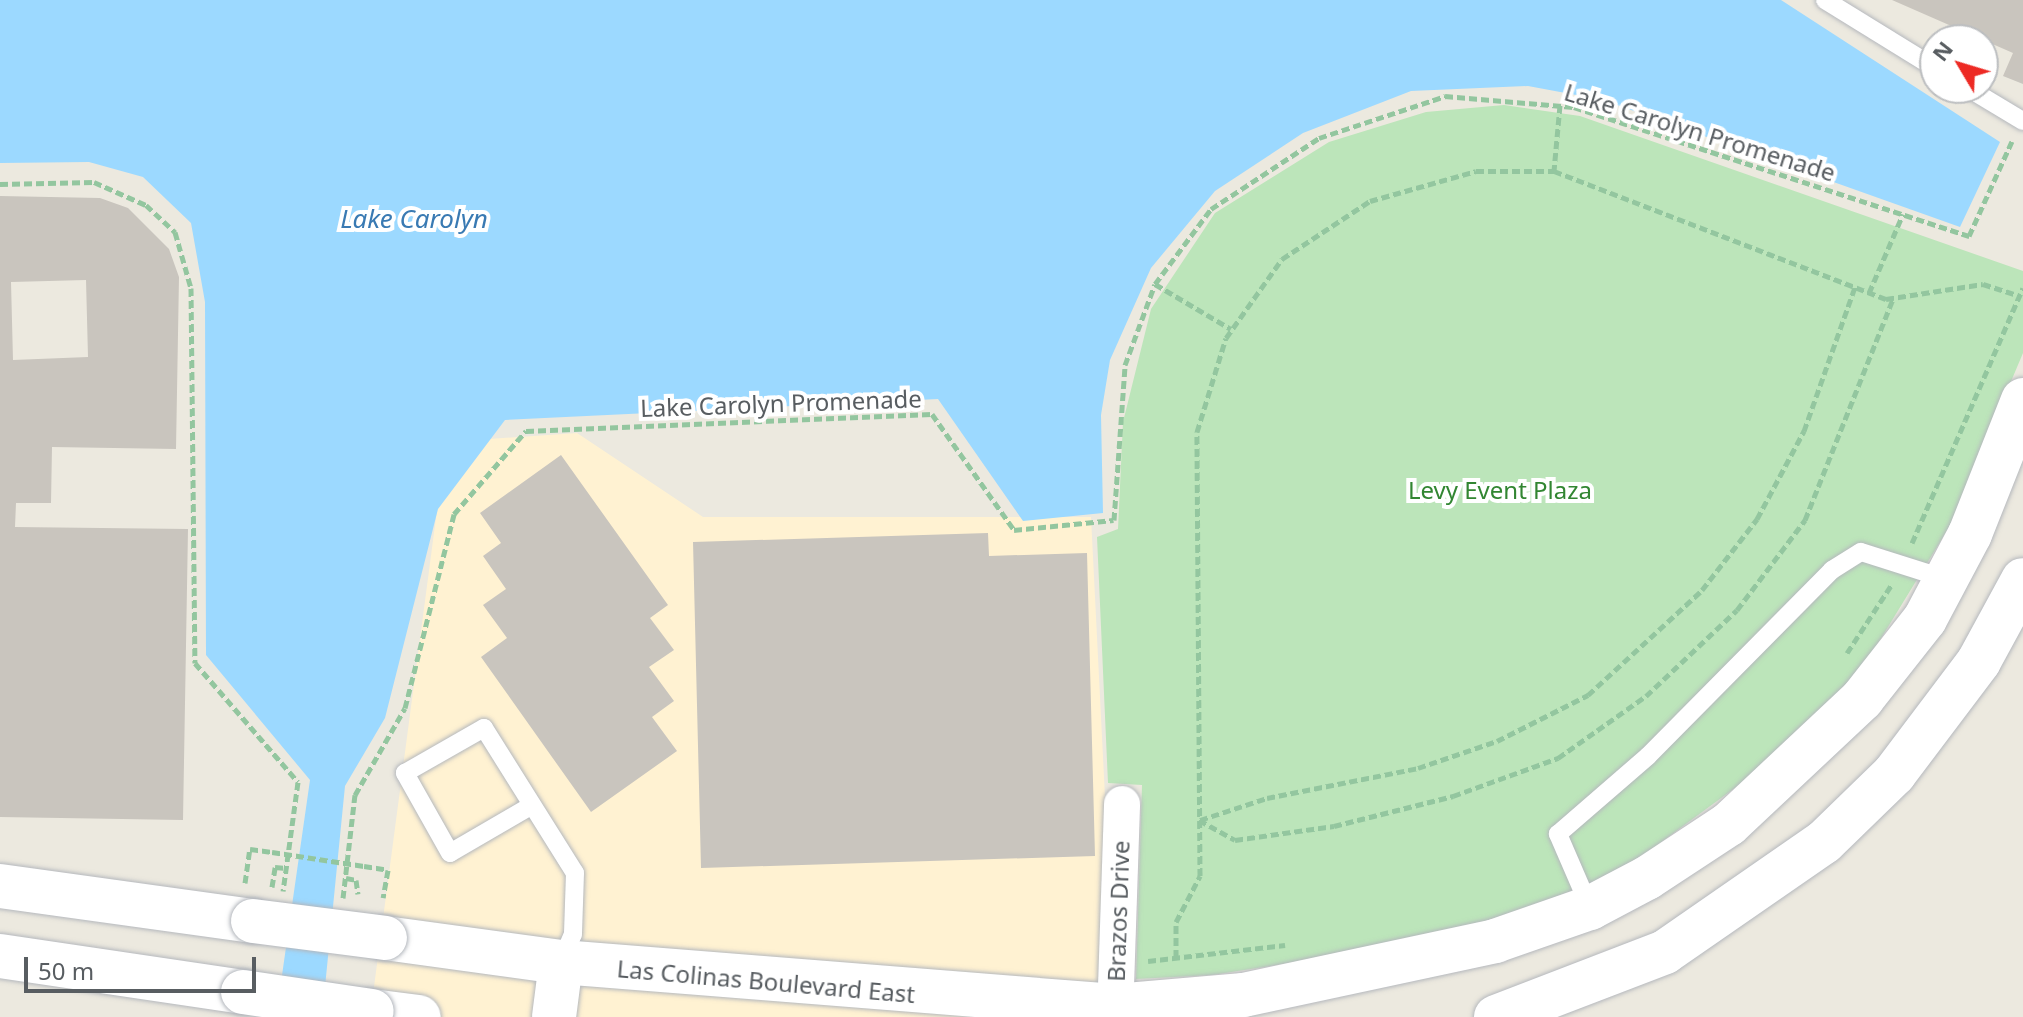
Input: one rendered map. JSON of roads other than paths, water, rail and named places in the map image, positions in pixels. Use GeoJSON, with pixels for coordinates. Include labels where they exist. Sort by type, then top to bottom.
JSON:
{"type":"FeatureCollection","features":[{"type":"Feature","properties":{"kind":"main road","name":"Las Colinas Boulevard East"},"geometry":{"type":"LineString","coordinates":[[0,886],[262,902],[383,916],[561,962],[1115,1012],[1244,995],[1373,970],[1495,941],[1590,908],[1729,824],[1791,771],[1903,652],[1946,579],[2023,400]]}},
{"type":"Feature","properties":{"kind":"main road"},"geometry":{"type":"LineString","coordinates":[[1496,1017],[1665,952],[1824,842],[1894,774],[2015,595],[1946,579]]}},
{"type":"Feature","properties":{"kind":"main road"},"geometry":{"type":"LineString","coordinates":[[1590,908],[1619,972]]}},
{"type":"Feature","properties":{"kind":"main road"},"geometry":{"type":"LineString","coordinates":[[0,956],[419,1017]]}},
{"type":"Feature","properties":{"kind":"main road"},"geometry":{"type":"LineString","coordinates":[[554,1017],[561,962]]}},
{"type":"Feature","properties":{"kind":"street","name":"Brazos Drive"},"geometry":{"type":"LineString","coordinates":[[1115,1012],[1122,804]]}},
{"type":"Feature","properties":{"kind":"lane"},"geometry":{"type":"LineString","coordinates":[[1825,0],[1919,58]]}},
{"type":"Feature","properties":{"kind":"lane"},"geometry":{"type":"LineString","coordinates":[[1995,104],[2023,121]]}},
{"type":"Feature","properties":{"kind":"lane"},"geometry":{"type":"LineString","coordinates":[[1590,908],[1558,834],[1648,756],[1832,570],[1861,552],[1946,579]]}},
{"type":"Feature","properties":{"kind":"lane"},"geometry":{"type":"LineString","coordinates":[[529,807],[450,853],[405,773],[484,728],[529,807],[575,873],[573,934],[561,962]]}},
{"type":"Feature","properties":{"kind":"water","name":"Lake Carolyn"},"geometry":{"type":"Polygon","coordinates":[[[0,0],[1781,0],[1919,89],[1919,104],[1941,104],[2000,142],[1960,227],[1603,100],[1528,86],[1411,91],[1303,133],[1215,191],[1151,268],[1110,360],[1101,415],[1103,513],[1023,521],[938,399],[505,420],[438,509],[385,718],[345,786],[322,1017],[276,1017],[310,780],[206,655],[205,302],[191,223],[143,177],[89,162],[0,163],[0,0]]]}},
{"type":"Feature","properties":{"kind":"park label","name":"Levy Event Plaza"},"geometry":{"type":"Point","coordinates":[1500,490]}}]}
